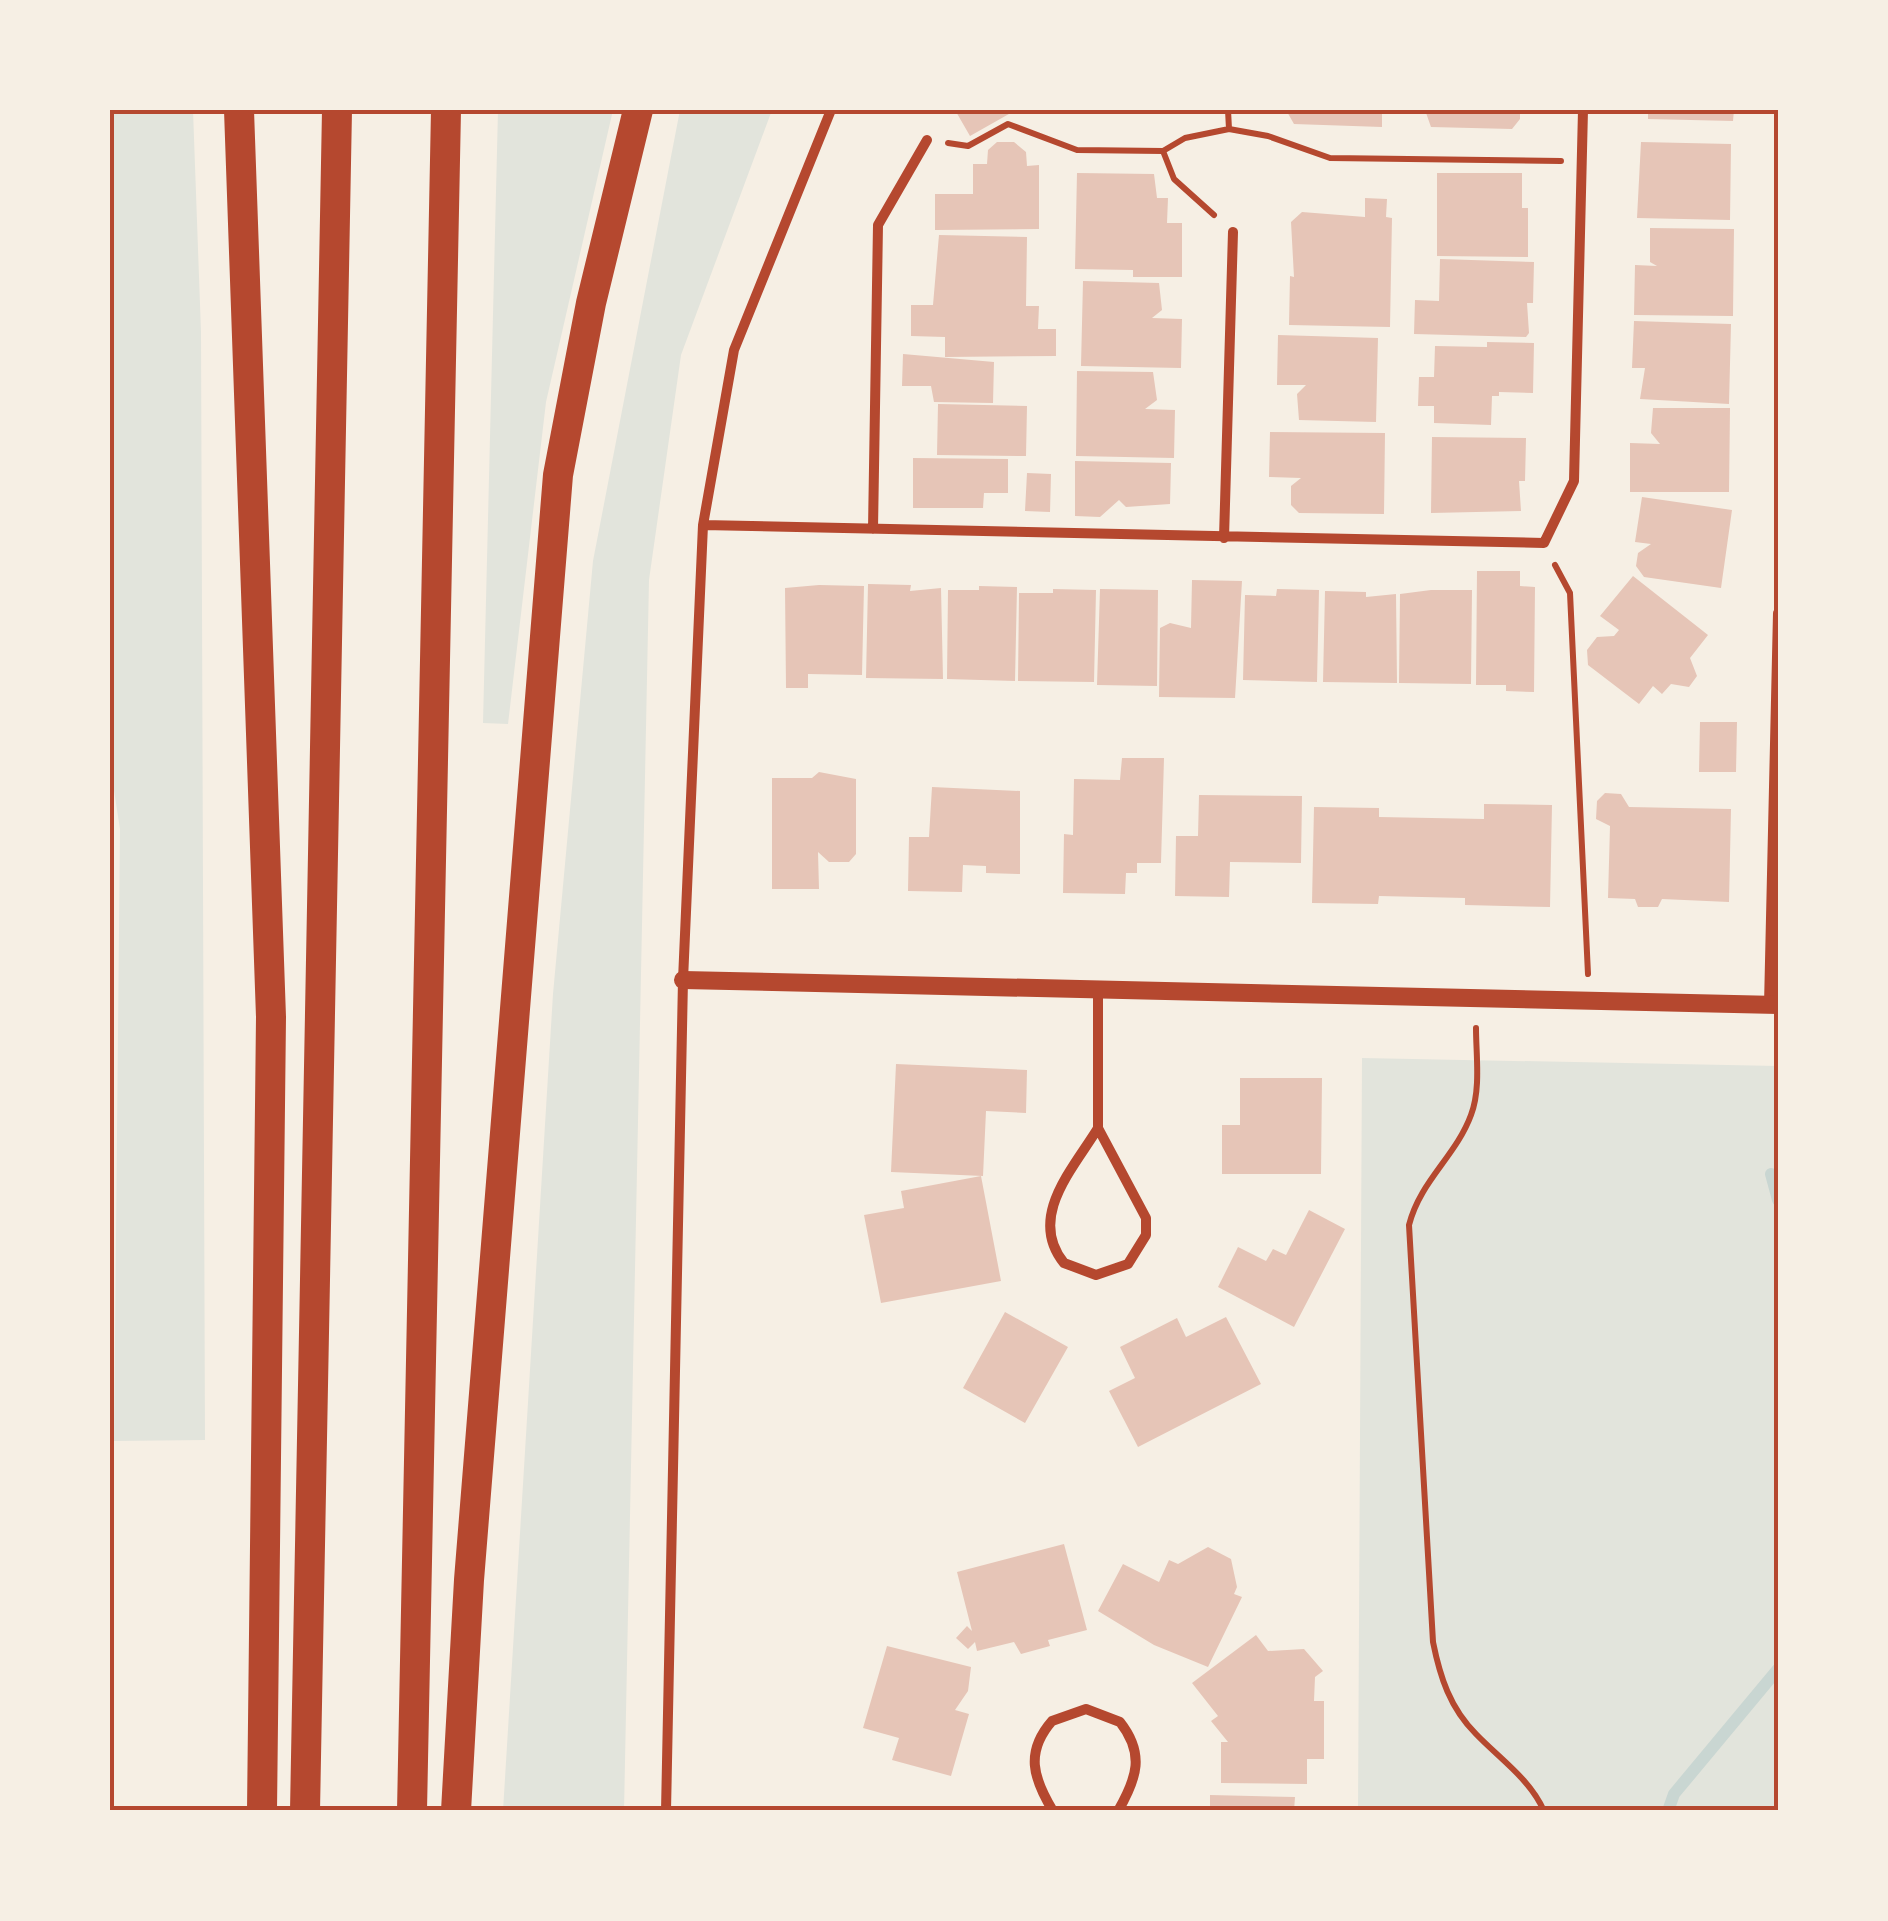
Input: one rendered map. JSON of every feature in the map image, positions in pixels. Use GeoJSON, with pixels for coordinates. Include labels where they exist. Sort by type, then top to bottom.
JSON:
{"type":"FeatureCollection","features":[{"type":"Feature","properties":{"kind":"highway"},"geometry":{"type":"LineString","coordinates":[[239,110],[271,1017],[262,1811]]}},
{"type":"Feature","properties":{"kind":"highway"},"geometry":{"type":"LineString","coordinates":[[305,1811],[337,110]]}},
{"type":"Feature","properties":{"kind":"highway"},"geometry":{"type":"LineString","coordinates":[[412,1811],[446,110]]}},
{"type":"Feature","properties":{"kind":"highway"},"geometry":{"type":"LineString","coordinates":[[456,1811],[471,1560],[558,475],[591,303],[638,110]]}},
{"type":"Feature","properties":{"kind":"street"},"geometry":{"type":"LineString","coordinates":[[666,1811],[684,980],[703,525],[734,350],[831,110]]}},
{"type":"Feature","properties":{"kind":"street"},"geometry":{"type":"LineString","coordinates":[[703,525],[1544,543],[1574,481],[1583,110]]}},
{"type":"Feature","properties":{"kind":"street"},"geometry":{"type":"LineString","coordinates":[[873,530],[878,225],[926,140]]}},
{"type":"Feature","properties":{"kind":"street"},"geometry":{"type":"LineString","coordinates":[[1224,538],[1232,232]]}},
{"type":"Feature","properties":{"kind":"street"},"geometry":{"type":"LineString","coordinates":[[684,980],[1774,1005],[1778,613]]}},
{"type":"Feature","properties":{"kind":"street"},"geometry":{"type":"LineString","coordinates":[[1098,988],[1098,1128],[1146,1218],[1146,1235],[1128,1264],[1096,1275],[1064,1263],[1048,1233],[1055,1200],[1098,1128]]}},
{"type":"Feature","properties":{"kind":"street"},"geometry":{"type":"LineString","coordinates":[[1052,1811],[1033,1770],[1033,1752],[1052,1721],[1086,1709],[1120,1722],[1137,1754],[1137,1772],[1118,1811]]}},
{"type":"Feature","properties":{"kind":"path"},"geometry":{"type":"LineString","coordinates":[[1228,110],[1229,129]]}},
{"type":"Feature","properties":{"kind":"path"},"geometry":{"type":"LineString","coordinates":[[926,140],[968,146],[1008,124],[1077,150],[1163,151],[1185,138],[1229,129],[1268,136],[1330,158],[1582,161]]}},
{"type":"Feature","properties":{"kind":"path"},"geometry":{"type":"LineString","coordinates":[[1163,151],[1174,179],[1232,232]]}},
{"type":"Feature","properties":{"kind":"path"},"geometry":{"type":"LineString","coordinates":[[1544,543],[1570,594],[1590,1000]]}},
{"type":"Feature","properties":{"kind":"path"},"geometry":{"type":"LineString","coordinates":[[1475,996],[1473,1111],[1458,1142],[1419,1195],[1409,1225],[1433,1642],[1446,1694],[1472,1731],[1536,1794],[1544,1811]]}},
{"type":"Feature","properties":{"kind":"shaded area"},"geometry":{"type":"Polygon","coordinates":[[[110,110],[193,110],[201,332],[205,1440],[114,1441],[120,829],[110,765],[110,110]]]}},
{"type":"Feature","properties":{"kind":"shaded area"},"geometry":{"type":"Polygon","coordinates":[[[498,110],[613,110],[546,402],[508,724],[483,723],[498,110]]]}},
{"type":"Feature","properties":{"kind":"shaded area"},"geometry":{"type":"Polygon","coordinates":[[[680,110],[772,110],[681,355],[649,580],[624,1811],[503,1811],[553,994],[593,561],[680,110]]]}},
{"type":"Feature","properties":{"kind":"shaded area"},"geometry":{"type":"Polygon","coordinates":[[[1362,1058],[1778,1066],[1778,1811],[1358,1811],[1362,1058]]]}},
{"type":"Feature","properties":{"kind":"building"},"geometry":{"type":"Polygon","coordinates":[[[955,110],[1016,110],[970,136],[955,110]]]}},
{"type":"Feature","properties":{"kind":"building"},"geometry":{"type":"Polygon","coordinates":[[[1173,110],[1173,114],[1114,113],[1173,110]]]}},
{"type":"Feature","properties":{"kind":"building"},"geometry":{"type":"Polygon","coordinates":[[[1286,110],[1382,110],[1382,127],[1294,124],[1286,110]]]}},
{"type":"Feature","properties":{"kind":"building"},"geometry":{"type":"Polygon","coordinates":[[[1425,110],[1520,110],[1520,119],[1512,129],[1431,127],[1425,110]]]}},
{"type":"Feature","properties":{"kind":"building"},"geometry":{"type":"Polygon","coordinates":[[[1648,110],[1734,110],[1733,121],[1648,119],[1648,110]]]}},
{"type":"Feature","properties":{"kind":"building"},"geometry":{"type":"Polygon","coordinates":[[[997,142],[1014,142],[1026,152],[1027,166],[1039,165],[1039,229],[935,230],[935,194],[973,194],[973,164],[987,164],[988,150],[997,142]]]}},
{"type":"Feature","properties":{"kind":"building"},"geometry":{"type":"Polygon","coordinates":[[[1641,142],[1731,144],[1730,220],[1637,218],[1641,142]]]}},
{"type":"Feature","properties":{"kind":"building"},"geometry":{"type":"Polygon","coordinates":[[[1077,173],[1154,174],[1157,198],[1168,198],[1167,223],[1182,223],[1182,277],[1133,277],[1133,270],[1075,269],[1077,173]]]}},
{"type":"Feature","properties":{"kind":"building"},"geometry":{"type":"Polygon","coordinates":[[[1437,173],[1522,173],[1522,208],[1528,208],[1528,257],[1437,256],[1437,173]]]}},
{"type":"Feature","properties":{"kind":"building"},"geometry":{"type":"Polygon","coordinates":[[[1365,198],[1387,199],[1386,217],[1392,218],[1390,327],[1289,325],[1290,276],[1294,277],[1291,222],[1302,212],[1365,217],[1365,198]]]}},
{"type":"Feature","properties":{"kind":"building"},"geometry":{"type":"Polygon","coordinates":[[[1650,228],[1734,229],[1733,316],[1634,315],[1635,265],[1657,266],[1650,262],[1650,228]]]}},
{"type":"Feature","properties":{"kind":"building"},"geometry":{"type":"Polygon","coordinates":[[[939,235],[1027,237],[1026,306],[1039,306],[1038,329],[1056,329],[1056,356],[945,357],[945,337],[911,336],[911,305],[933,305],[939,235]]]}},
{"type":"Feature","properties":{"kind":"building"},"geometry":{"type":"Polygon","coordinates":[[[1440,259],[1534,262],[1533,303],[1527,303],[1526,337],[1414,334],[1415,300],[1439,301],[1440,259]]]}},
{"type":"Feature","properties":{"kind":"building"},"geometry":{"type":"Polygon","coordinates":[[[1083,281],[1159,283],[1162,310],[1152,318],[1182,319],[1181,368],[1081,366],[1083,281]]]}},
{"type":"Feature","properties":{"kind":"building"},"geometry":{"type":"Polygon","coordinates":[[[1634,321],[1731,324],[1729,404],[1640,399],[1645,368],[1632,368],[1634,321]]]}},
{"type":"Feature","properties":{"kind":"building"},"geometry":{"type":"Polygon","coordinates":[[[1278,335],[1378,338],[1376,422],[1299,420],[1297,394],[1306,385],[1277,385],[1278,335]]]}},
{"type":"Feature","properties":{"kind":"building"},"geometry":{"type":"Polygon","coordinates":[[[1487,342],[1534,343],[1533,393],[1499,392],[1499,396],[1492,396],[1491,425],[1434,423],[1434,406],[1418,406],[1419,377],[1434,377],[1435,346],[1487,347],[1487,342]]]}},
{"type":"Feature","properties":{"kind":"building"},"geometry":{"type":"Polygon","coordinates":[[[903,354],[994,362],[993,403],[934,402],[931,386],[902,386],[903,354]]]}},
{"type":"Feature","properties":{"kind":"building"},"geometry":{"type":"Polygon","coordinates":[[[1077,371],[1153,372],[1157,400],[1145,409],[1175,410],[1174,458],[1076,456],[1077,371]]]}},
{"type":"Feature","properties":{"kind":"building"},"geometry":{"type":"Polygon","coordinates":[[[938,404],[1027,406],[1026,456],[937,455],[938,404]]]}},
{"type":"Feature","properties":{"kind":"building"},"geometry":{"type":"Polygon","coordinates":[[[1653,408],[1730,408],[1729,492],[1630,492],[1630,443],[1660,444],[1651,433],[1653,408]]]}},
{"type":"Feature","properties":{"kind":"building"},"geometry":{"type":"Polygon","coordinates":[[[1270,432],[1385,433],[1384,514],[1299,513],[1291,505],[1291,486],[1301,478],[1269,477],[1270,432]]]}},
{"type":"Feature","properties":{"kind":"building"},"geometry":{"type":"Polygon","coordinates":[[[1432,437],[1526,438],[1525,481],[1519,481],[1521,511],[1431,513],[1432,437]]]}},
{"type":"Feature","properties":{"kind":"building"},"geometry":{"type":"Polygon","coordinates":[[[913,458],[1008,459],[1008,493],[984,493],[983,508],[913,508],[913,458]]]}},
{"type":"Feature","properties":{"kind":"building"},"geometry":{"type":"Polygon","coordinates":[[[1075,461],[1171,463],[1170,504],[1126,507],[1119,500],[1100,517],[1075,516],[1075,461]]]}},
{"type":"Feature","properties":{"kind":"building"},"geometry":{"type":"Polygon","coordinates":[[[1027,473],[1051,474],[1050,512],[1025,511],[1027,473]]]}},
{"type":"Feature","properties":{"kind":"building"},"geometry":{"type":"Polygon","coordinates":[[[1642,497],[1732,510],[1721,588],[1644,577],[1636,566],[1638,553],[1651,544],[1635,542],[1642,497]]]}},
{"type":"Feature","properties":{"kind":"building"},"geometry":{"type":"Polygon","coordinates":[[[1477,571],[1520,571],[1520,586],[1535,587],[1534,692],[1506,691],[1506,685],[1476,685],[1477,571]]]}},
{"type":"Feature","properties":{"kind":"building"},"geometry":{"type":"Polygon","coordinates":[[[1633,576],[1708,635],[1690,658],[1697,676],[1689,687],[1671,684],[1662,694],[1653,686],[1639,704],[1588,665],[1587,650],[1597,637],[1614,636],[1619,630],[1600,616],[1633,576]]]}},
{"type":"Feature","properties":{"kind":"building"},"geometry":{"type":"Polygon","coordinates":[[[1192,580],[1242,581],[1235,698],[1159,697],[1160,628],[1170,623],[1191,628],[1192,580]]]}},
{"type":"Feature","properties":{"kind":"building"},"geometry":{"type":"Polygon","coordinates":[[[868,584],[911,585],[910,591],[941,588],[943,679],[866,678],[868,584]]]}},
{"type":"Feature","properties":{"kind":"building"},"geometry":{"type":"Polygon","coordinates":[[[864,586],[862,675],[808,674],[808,688],[786,688],[785,588],[864,586]]]}},
{"type":"Feature","properties":{"kind":"building"},"geometry":{"type":"Polygon","coordinates":[[[979,586],[1017,587],[1015,681],[947,679],[948,590],[979,590],[979,586]]]}},
{"type":"Feature","properties":{"kind":"building"},"geometry":{"type":"Polygon","coordinates":[[[1053,589],[1096,590],[1094,682],[1018,681],[1019,593],[1053,593],[1053,589]]]}},
{"type":"Feature","properties":{"kind":"building"},"geometry":{"type":"Polygon","coordinates":[[[1100,589],[1158,590],[1157,686],[1097,685],[1100,589]]]}},
{"type":"Feature","properties":{"kind":"building"},"geometry":{"type":"Polygon","coordinates":[[[1277,589],[1319,590],[1317,682],[1243,680],[1245,595],[1276,596],[1277,589]]]}},
{"type":"Feature","properties":{"kind":"building"},"geometry":{"type":"Polygon","coordinates":[[[1472,590],[1471,684],[1399,683],[1400,594],[1472,590]]]}},
{"type":"Feature","properties":{"kind":"building"},"geometry":{"type":"Polygon","coordinates":[[[1325,591],[1366,592],[1366,597],[1396,594],[1397,683],[1323,682],[1325,591]]]}},
{"type":"Feature","properties":{"kind":"building"},"geometry":{"type":"Polygon","coordinates":[[[1700,722],[1737,722],[1736,772],[1699,772],[1700,722]]]}},
{"type":"Feature","properties":{"kind":"building"},"geometry":{"type":"Polygon","coordinates":[[[1122,758],[1164,758],[1161,863],[1137,863],[1137,873],[1126,873],[1125,894],[1063,893],[1064,834],[1073,835],[1074,779],[1120,780],[1122,758]]]}},
{"type":"Feature","properties":{"kind":"building"},"geometry":{"type":"Polygon","coordinates":[[[819,772],[856,779],[856,854],[849,862],[829,862],[818,852],[819,889],[772,889],[772,778],[812,778],[819,772]]]}},
{"type":"Feature","properties":{"kind":"building"},"geometry":{"type":"Polygon","coordinates":[[[932,787],[1020,791],[1020,874],[986,873],[986,866],[963,865],[962,892],[908,891],[909,837],[929,837],[932,787]]]}},
{"type":"Feature","properties":{"kind":"building"},"geometry":{"type":"Polygon","coordinates":[[[1605,793],[1621,794],[1629,807],[1731,809],[1729,902],[1662,899],[1658,907],[1638,907],[1635,899],[1608,898],[1610,826],[1596,819],[1597,801],[1605,793]]]}},
{"type":"Feature","properties":{"kind":"building"},"geometry":{"type":"Polygon","coordinates":[[[1199,795],[1302,796],[1301,863],[1230,862],[1229,897],[1175,896],[1176,836],[1198,836],[1199,795]]]}},
{"type":"Feature","properties":{"kind":"building"},"geometry":{"type":"Polygon","coordinates":[[[1484,804],[1552,805],[1550,907],[1465,905],[1465,898],[1379,896],[1378,904],[1312,903],[1314,807],[1379,808],[1379,817],[1484,819],[1484,804]]]}},
{"type":"Feature","properties":{"kind":"building"},"geometry":{"type":"Polygon","coordinates":[[[896,1064],[1027,1070],[1026,1113],[986,1111],[983,1176],[891,1172],[896,1064]]]}},
{"type":"Feature","properties":{"kind":"building"},"geometry":{"type":"Polygon","coordinates":[[[1240,1078],[1322,1078],[1321,1174],[1222,1174],[1222,1125],[1240,1125],[1240,1078]]]}},
{"type":"Feature","properties":{"kind":"building"},"geometry":{"type":"Polygon","coordinates":[[[981,1176],[1001,1281],[881,1303],[864,1215],[904,1208],[901,1191],[981,1176]]]}},
{"type":"Feature","properties":{"kind":"building"},"geometry":{"type":"Polygon","coordinates":[[[1309,1210],[1345,1229],[1294,1327],[1218,1287],[1238,1247],[1266,1261],[1273,1249],[1286,1255],[1309,1210]]]}},
{"type":"Feature","properties":{"kind":"building"},"geometry":{"type":"Polygon","coordinates":[[[1005,1312],[1068,1347],[1025,1423],[963,1388],[1005,1312]]]}},
{"type":"Feature","properties":{"kind":"building"},"geometry":{"type":"Polygon","coordinates":[[[1226,1317],[1261,1384],[1138,1447],[1109,1391],[1135,1378],[1120,1347],[1177,1318],[1186,1337],[1226,1317]]]}},
{"type":"Feature","properties":{"kind":"building"},"geometry":{"type":"Polygon","coordinates":[[[1064,1544],[1087,1630],[1048,1640],[1050,1646],[1021,1654],[1014,1642],[977,1651],[975,1642],[968,1649],[956,1638],[967,1626],[972,1631],[957,1572],[1064,1544]]]}},
{"type":"Feature","properties":{"kind":"building"},"geometry":{"type":"Polygon","coordinates":[[[1208,1547],[1231,1559],[1237,1587],[1234,1594],[1242,1597],[1208,1667],[1154,1645],[1098,1611],[1123,1564],[1159,1582],[1169,1560],[1178,1564],[1208,1547]]]}},
{"type":"Feature","properties":{"kind":"building"},"geometry":{"type":"Polygon","coordinates":[[[1256,1635],[1268,1651],[1304,1649],[1323,1671],[1315,1677],[1314,1701],[1324,1701],[1324,1759],[1307,1759],[1307,1784],[1221,1783],[1221,1742],[1228,1742],[1211,1721],[1218,1716],[1192,1683],[1256,1635]]]}},
{"type":"Feature","properties":{"kind":"building"},"geometry":{"type":"Polygon","coordinates":[[[887,1646],[971,1667],[968,1691],[955,1710],[969,1714],[951,1776],[892,1760],[899,1738],[863,1728],[887,1646]]]}},
{"type":"Feature","properties":{"kind":"building"},"geometry":{"type":"Polygon","coordinates":[[[1210,1795],[1295,1797],[1294,1811],[1210,1811],[1210,1795]]]}},
{"type":"Feature","properties":{"kind":"waterway"},"geometry":{"type":"LineString","coordinates":[[1771,1174],[1778,1200]]}},
{"type":"Feature","properties":{"kind":"waterway"},"geometry":{"type":"LineString","coordinates":[[1668,1811],[1674,1794],[1778,1669]]}}]}
